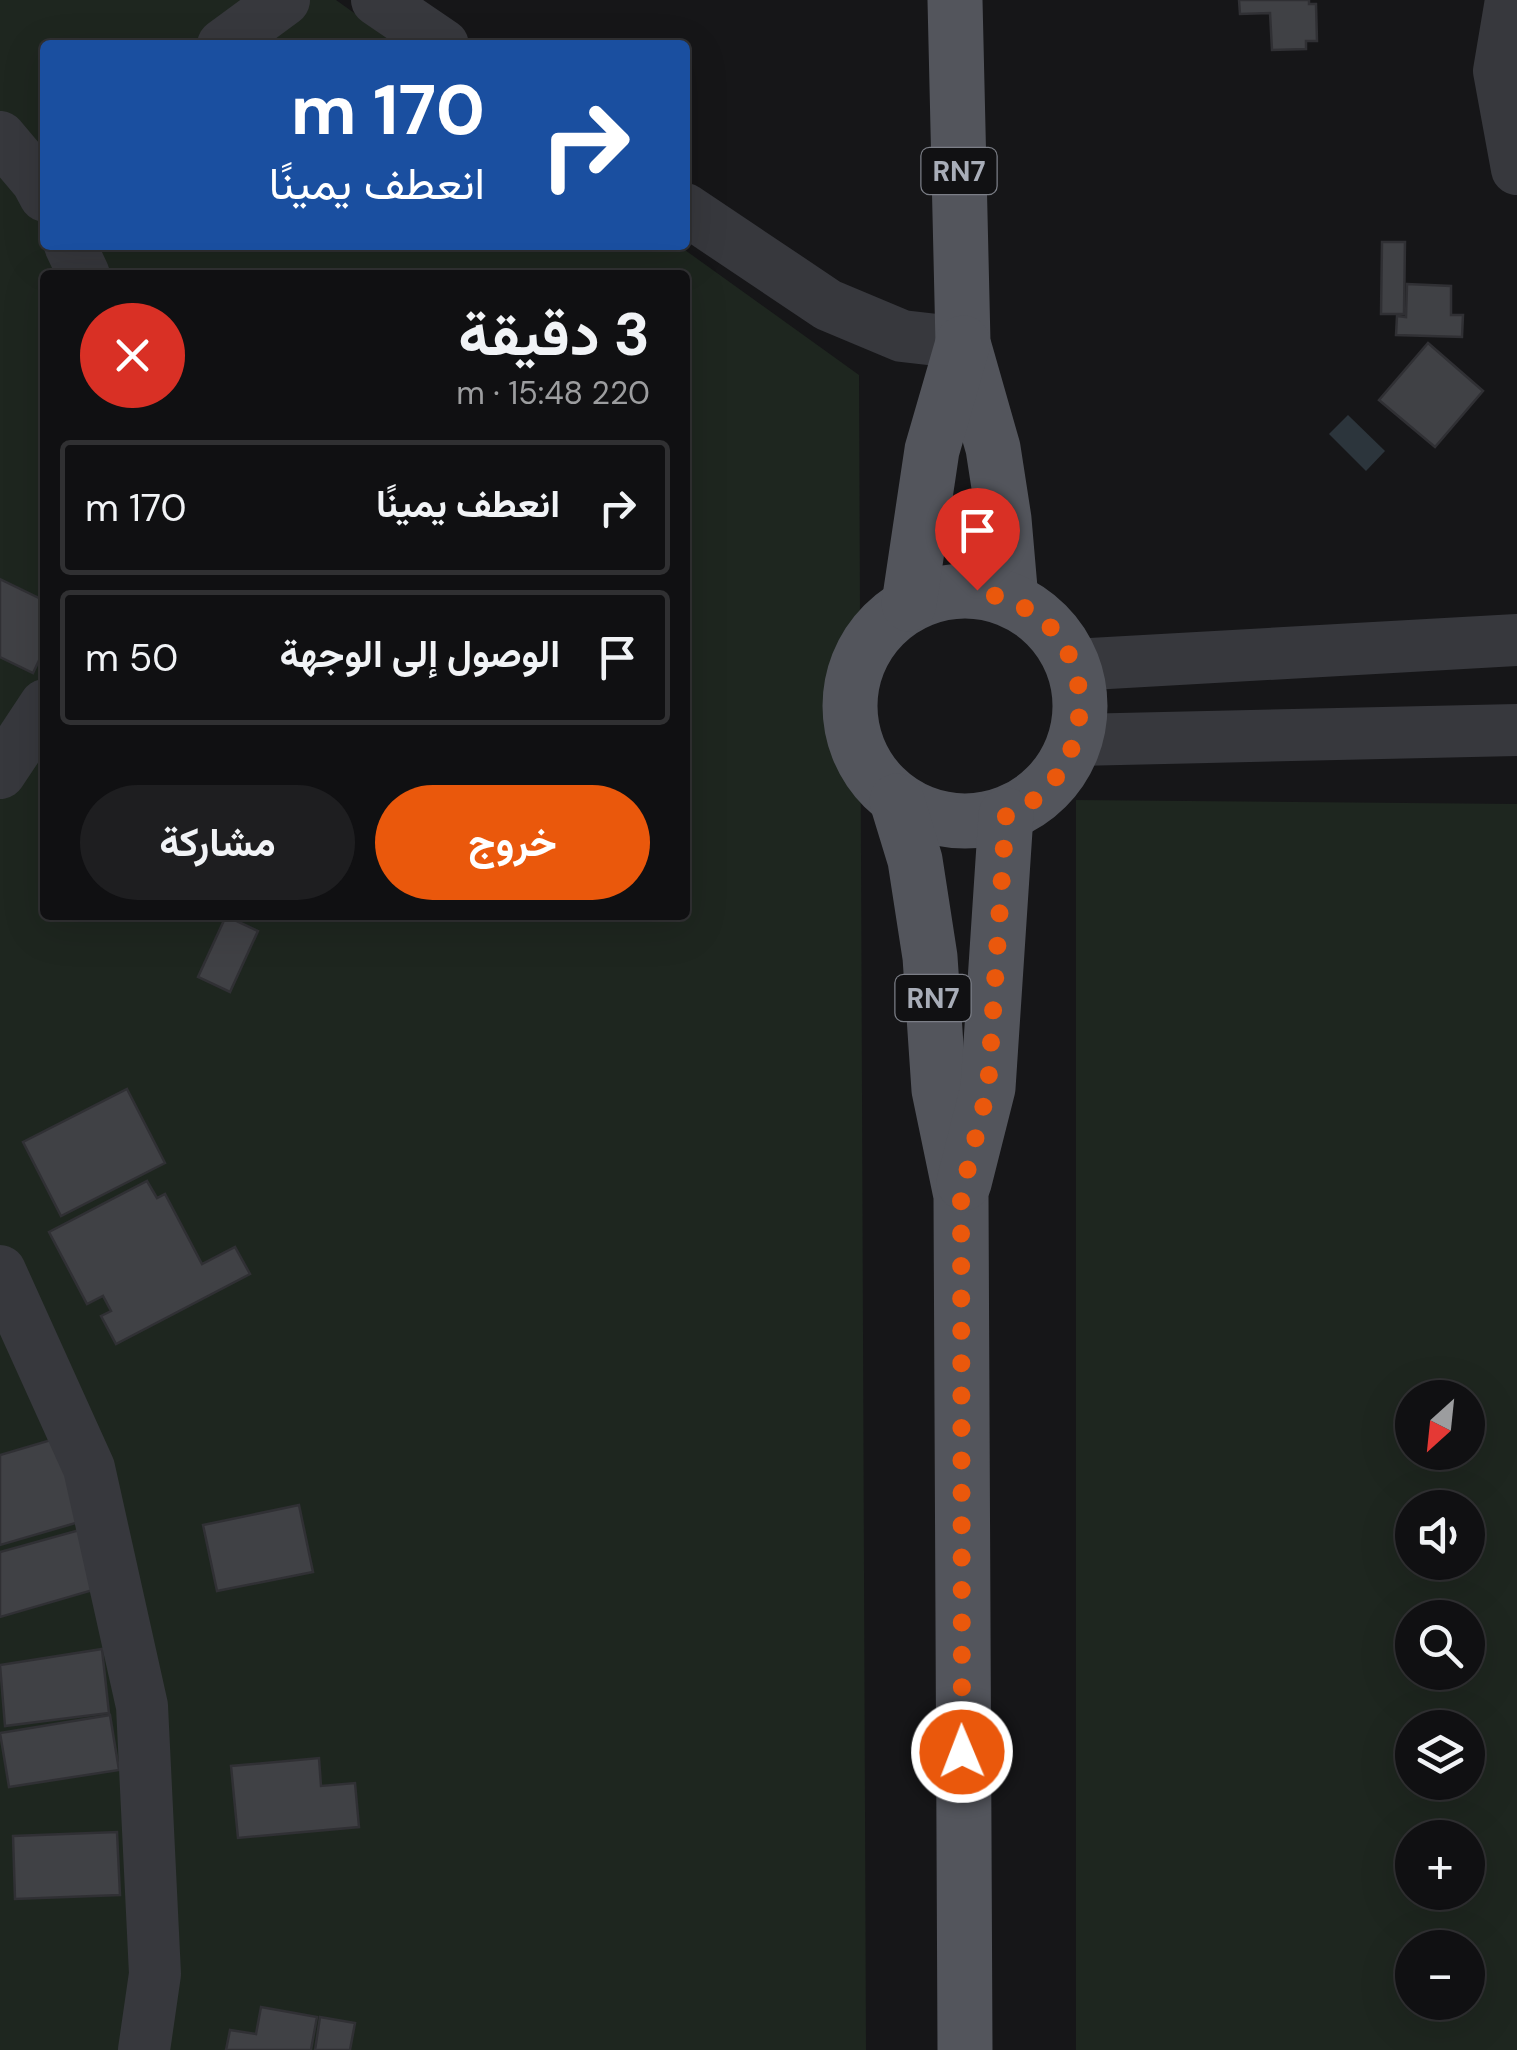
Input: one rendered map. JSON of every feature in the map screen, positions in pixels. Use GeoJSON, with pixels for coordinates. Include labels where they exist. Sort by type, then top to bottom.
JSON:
{"type":"FeatureCollection","features":[{"type":"Feature","properties":{"kind":"main road","name":"RN7"},"geometry":{"type":"LineString","coordinates":[[956,0],[964,342],[993,448],[1011,600]]}},
{"type":"Feature","properties":{"kind":"main road","name":"RN7"},"geometry":{"type":"LineString","coordinates":[[909,604],[932,450],[964,342]]}},
{"type":"Feature","properties":{"kind":"main road","name":"RN7"},"geometry":{"type":"LineString","coordinates":[[977,590],[1011,600],[1051,628],[1073,665],[1081,702],[1076,740],[1061,772],[1037,798],[1006,815],[969,822],[931,818],[897,801],[870,773],[853,738],[848,699],[857,661],[878,628],[909,604],[942,592],[977,590]]}},
{"type":"Feature","properties":{"kind":"main road","name":"RN7"},"geometry":{"type":"LineString","coordinates":[[897,801],[915,860],[930,957],[939,1090],[961,1196],[965,2050]]}},
{"type":"Feature","properties":{"kind":"main road","name":"RN7"},"geometry":{"type":"LineString","coordinates":[[961,1196],[988,1088],[1006,815]]}},
{"type":"Feature","properties":{"kind":"street"},"geometry":{"type":"LineString","coordinates":[[229,40],[284,0]]}},
{"type":"Feature","properties":{"kind":"street"},"geometry":{"type":"LineString","coordinates":[[376,0],[436,40]]}},
{"type":"Feature","properties":{"kind":"street"},"geometry":{"type":"LineString","coordinates":[[1510,0],[1500,70],[1517,169]]}},
{"type":"Feature","properties":{"kind":"street"},"geometry":{"type":"LineString","coordinates":[[0,137],[40,182]]}},
{"type":"Feature","properties":{"kind":"street"},"geometry":{"type":"LineString","coordinates":[[690,212],[828,305],[902,336],[964,342]]}},
{"type":"Feature","properties":{"kind":"street"},"geometry":{"type":"LineString","coordinates":[[1073,665],[1517,640]]}},
{"type":"Feature","properties":{"kind":"street"},"geometry":{"type":"LineString","coordinates":[[0,773],[40,712]]}},
{"type":"Feature","properties":{"kind":"street"},"geometry":{"type":"LineString","coordinates":[[1076,740],[1517,730]]}},
{"type":"Feature","properties":{"kind":"street"},"geometry":{"type":"LineString","coordinates":[[0,1271],[89,1468],[142,1706],[155,1974],[144,2050]]}},
{"type":"Feature","properties":{"kind":"shaded area"},"geometry":{"type":"Polygon","coordinates":[[[0,0],[336,0],[392,40],[40,40],[40,250],[685,250],[859,375],[866,2050],[0,2050],[0,0]]]}},
{"type":"Feature","properties":{"kind":"shaded area"},"geometry":{"type":"Polygon","coordinates":[[[1348,415],[1385,451],[1366,471],[1329,434],[1348,415]]]}},
{"type":"Feature","properties":{"kind":"shaded area"},"geometry":{"type":"Polygon","coordinates":[[[1076,800],[1517,804],[1517,2050],[1076,2050],[1076,800]]]}},
{"type":"Feature","properties":{"kind":"building"},"geometry":{"type":"Polygon","coordinates":[[[1239,0],[1309,0],[1309,4],[1316,4],[1317,41],[1306,41],[1306,49],[1272,50],[1270,13],[1240,14],[1239,0]]]}},
{"type":"Feature","properties":{"kind":"building"},"geometry":{"type":"Polygon","coordinates":[[[1382,242],[1405,242],[1404,314],[1381,314],[1382,242]]]}},
{"type":"Feature","properties":{"kind":"building"},"geometry":{"type":"Polygon","coordinates":[[[1407,284],[1451,286],[1451,315],[1463,315],[1462,337],[1396,335],[1397,316],[1406,317],[1407,284]]]}},
{"type":"Feature","properties":{"kind":"building"},"geometry":{"type":"Polygon","coordinates":[[[1428,343],[1483,391],[1435,447],[1379,400],[1428,343]]]}},
{"type":"Feature","properties":{"kind":"building"},"geometry":{"type":"Polygon","coordinates":[[[0,579],[40,599],[40,658],[33,673],[0,657],[0,579]]]}},
{"type":"Feature","properties":{"kind":"building"},"geometry":{"type":"Polygon","coordinates":[[[224,920],[235,920],[258,931],[230,992],[198,977],[224,920]]]}},
{"type":"Feature","properties":{"kind":"building"},"geometry":{"type":"Polygon","coordinates":[[[127,1089],[165,1163],[61,1216],[23,1142],[127,1089]]]}},
{"type":"Feature","properties":{"kind":"building"},"geometry":{"type":"Polygon","coordinates":[[[147,1181],[157,1198],[165,1194],[202,1264],[235,1247],[250,1274],[116,1344],[101,1316],[111,1311],[103,1296],[87,1304],[49,1232],[147,1181]]]}},
{"type":"Feature","properties":{"kind":"building"},"geometry":{"type":"Polygon","coordinates":[[[61,1437],[86,1520],[0,1545],[0,1455],[61,1437]]]}},
{"type":"Feature","properties":{"kind":"building"},"geometry":{"type":"Polygon","coordinates":[[[299,1505],[313,1572],[217,1591],[203,1525],[299,1505]]]}},
{"type":"Feature","properties":{"kind":"building"},"geometry":{"type":"Polygon","coordinates":[[[83,1529],[100,1588],[0,1617],[0,1552],[83,1529]]]}},
{"type":"Feature","properties":{"kind":"building"},"geometry":{"type":"Polygon","coordinates":[[[102,1649],[109,1713],[5,1726],[0,1665],[102,1649]]]}},
{"type":"Feature","properties":{"kind":"building"},"geometry":{"type":"Polygon","coordinates":[[[110,1715],[119,1770],[9,1787],[0,1733],[110,1715]]]}},
{"type":"Feature","properties":{"kind":"building"},"geometry":{"type":"Polygon","coordinates":[[[319,1758],[321,1786],[355,1783],[359,1827],[238,1838],[231,1766],[319,1758]]]}},
{"type":"Feature","properties":{"kind":"building"},"geometry":{"type":"Polygon","coordinates":[[[117,1832],[120,1895],[15,1899],[13,1836],[117,1832]]]}},
{"type":"Feature","properties":{"kind":"building"},"geometry":{"type":"Polygon","coordinates":[[[261,2007],[317,2017],[311,2050],[226,2050],[230,2030],[256,2034],[261,2007]]]}},
{"type":"Feature","properties":{"kind":"building"},"geometry":{"type":"Polygon","coordinates":[[[320,2017],[355,2023],[350,2050],[315,2050],[320,2017]]]}},
{"type":"Feature","properties":{"kind":"route"},"geometry":{"type":"LineString","coordinates":[[962,1752],[961,1196],[988,1088],[1006,815],[1037,798],[1061,772],[1076,740],[1081,702],[1073,665],[1051,628],[1011,600],[977,590]]}}]}
